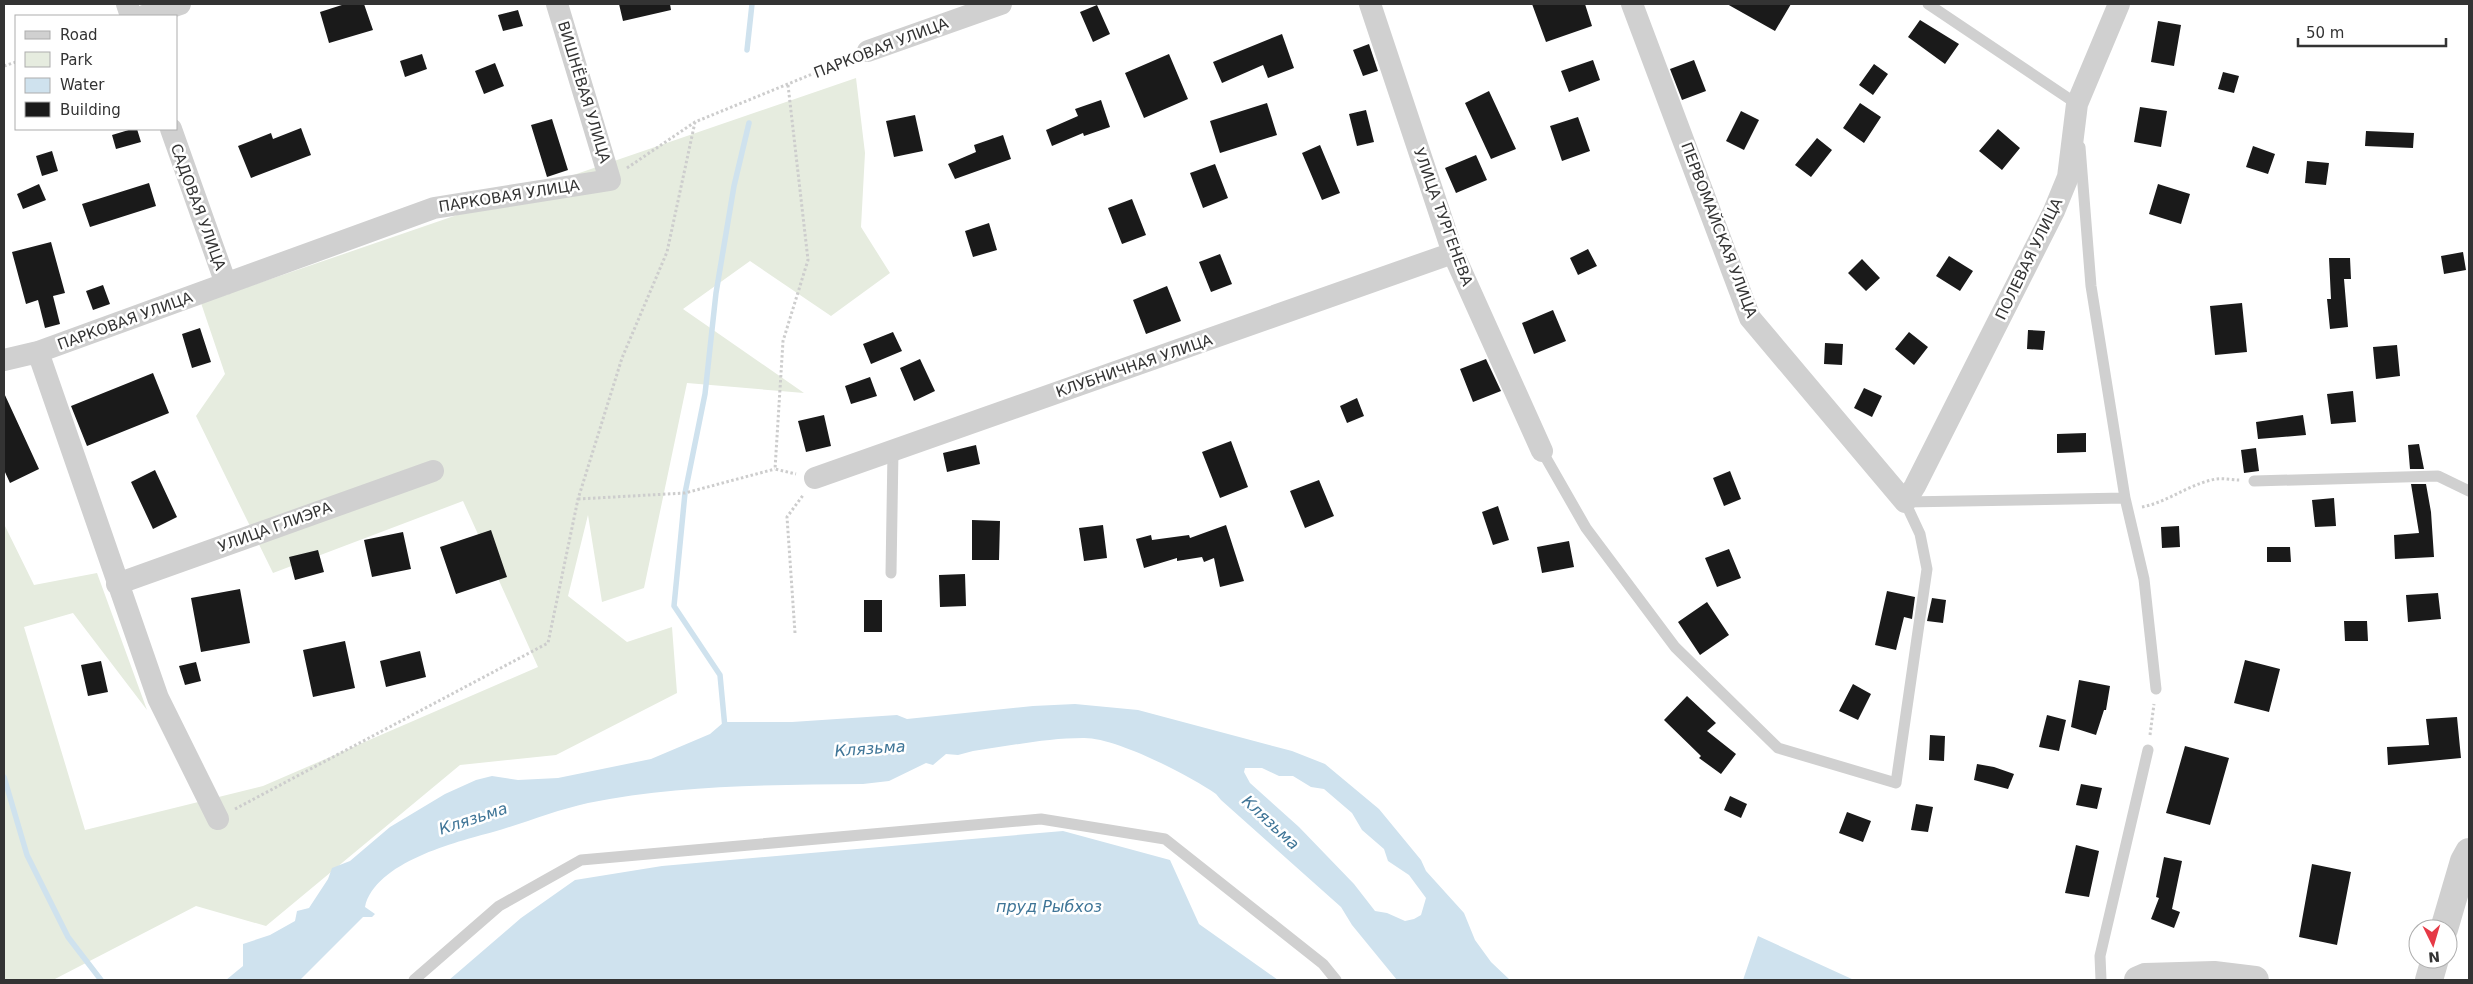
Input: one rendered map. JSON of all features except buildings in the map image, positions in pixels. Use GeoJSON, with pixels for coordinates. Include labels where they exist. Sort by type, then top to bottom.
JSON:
{"type":"FeatureCollection","features":[{"type":"Feature","properties":{"kind":"street"},"geometry":{"type":"LineString","coordinates":[[147,15],[180,4]]}},
{"type":"Feature","properties":{"kind":"street","name":"ВИШНЁВАЯ УЛИЦА"},"geometry":{"type":"LineString","coordinates":[[557,4],[610,180]]}},
{"type":"Feature","properties":{"kind":"street","name":"ПАРКОВАЯ УЛИЦА"},"geometry":{"type":"LineString","coordinates":[[868,51],[1001,4]]}},
{"type":"Feature","properties":{"kind":"street","name":"УЛИЦА ТУРГЕНЕВА"},"geometry":{"type":"LineString","coordinates":[[1370,4],[1453,253],[1542,451]]}},
{"type":"Feature","properties":{"kind":"street","name":"ПЕРВОМАЙСКАЯ УЛИЦА"},"geometry":{"type":"LineString","coordinates":[[1632,4],[1750,318],[1905,502]]}},
{"type":"Feature","properties":{"kind":"street","name":"ПОЛЕВАЯ УЛИЦА"},"geometry":{"type":"LineString","coordinates":[[1905,502],[1915,486],[2054,211],[2068,177],[2077,104],[2120,4]]}},
{"type":"Feature","properties":{"kind":"street","name":"САДОВАЯ УЛИЦА"},"geometry":{"type":"LineString","coordinates":[[171,130],[226,284]]}},
{"type":"Feature","properties":{"kind":"street","name":"ПАРКОВАЯ УЛИЦА"},"geometry":{"type":"LineString","coordinates":[[4,360],[38,352],[434,208],[610,180]]}},
{"type":"Feature","properties":{"kind":"street","name":"КЛУБНИЧНАЯ УЛИЦА"},"geometry":{"type":"LineString","coordinates":[[815,478],[1453,253]]}},
{"type":"Feature","properties":{"kind":"street"},"geometry":{"type":"LineString","coordinates":[[38,352],[158,698],[218,819]]}},
{"type":"Feature","properties":{"kind":"street","name":"УЛИЦА ГЛИЭРА"},"geometry":{"type":"LineString","coordinates":[[117,584],[433,471]]}},
{"type":"Feature","properties":{"kind":"street"},"geometry":{"type":"LineString","coordinates":[[2447,919],[2464,861],[2469,852]]}},
{"type":"Feature","properties":{"kind":"street"},"geometry":{"type":"LineString","coordinates":[[2138,980],[2145,977],[2214,975],[2255,980]]}},
{"type":"Feature","properties":{"kind":"lane"},"geometry":{"type":"LineString","coordinates":[[1928,4],[2077,104],[2091,286],[2126,504],[2144,579],[2156,689]]}},
{"type":"Feature","properties":{"kind":"lane"},"geometry":{"type":"LineString","coordinates":[[891,573],[893,451]]}},
{"type":"Feature","properties":{"kind":"lane"},"geometry":{"type":"LineString","coordinates":[[1542,451],[1586,528],[1676,647],[1778,748],[1896,783],[1928,568],[1920,534],[1905,502],[2126,504]]}},
{"type":"Feature","properties":{"kind":"lane"},"geometry":{"type":"LineString","coordinates":[[2254,481],[2438,476],[2469,491]]}},
{"type":"Feature","properties":{"kind":"lane"},"geometry":{"type":"LineString","coordinates":[[2101,980],[2100,956],[2148,750]]}},
{"type":"Feature","properties":{"kind":"lane"},"geometry":{"type":"LineString","coordinates":[[414,980],[498,906],[581,860],[1041,819],[1165,839],[1322,964],[1336,980]]}},
{"type":"Feature","properties":{"kind":"path","name":"ПАРКОВАЯ УЛИЦА"},"geometry":{"type":"LineString","coordinates":[[610,180],[695,122],[868,51]]}},
{"type":"Feature","properties":{"kind":"path"},"geometry":{"type":"LineString","coordinates":[[774,469],[783,341],[808,260],[788,85]]}},
{"type":"Feature","properties":{"kind":"path"},"geometry":{"type":"LineString","coordinates":[[218,819],[548,643],[578,499],[622,358],[667,252],[695,122]]}},
{"type":"Feature","properties":{"kind":"path"},"geometry":{"type":"LineString","coordinates":[[578,499],[684,493],[774,469],[815,478],[787,517],[795,633]]}},
{"type":"Feature","properties":{"kind":"path"},"geometry":{"type":"LineString","coordinates":[[2126,504],[2157,504],[2186,489],[2217,479],[2254,481]]}},
{"type":"Feature","properties":{"kind":"path"},"geometry":{"type":"LineString","coordinates":[[2148,750],[2156,689]]}},
{"type":"Feature","properties":{"kind":"green space"},"geometry":{"type":"Polygon","coordinates":[[[856,78],[865,153],[861,227],[890,273],[831,316],[750,261],[683,309],[804,393],[687,383],[644,588],[602,602],[588,515],[568,596],[627,642],[672,627],[677,693],[556,755],[460,765],[266,926],[196,906],[53,980],[4,980],[4,524],[34,585],[97,573],[147,710],[73,613],[24,627],[85,830],[263,786],[538,667],[463,501],[273,573],[196,416],[225,374],[201,303],[856,78]]]}},
{"type":"Feature","properties":{"kind":"water","name":"Клязьма"},"geometry":{"type":"Polygon","coordinates":[[[1075,704],[1138,710],[1292,751],[1325,764],[1379,809],[1421,860],[1426,871],[1464,913],[1475,940],[1491,962],[1510,980],[1397,980],[1352,925],[1341,907],[1216,794],[1188,777],[1132,750],[1097,739],[1083,738],[1056,739],[973,751],[958,755],[946,754],[933,765],[926,763],[889,781],[863,784],[690,789],[622,797],[564,809],[439,848],[400,866],[384,878],[372,891],[365,907],[375,914],[372,917],[363,917],[300,980],[226,980],[243,966],[243,944],[270,935],[295,921],[297,911],[309,908],[328,879],[332,868],[350,861],[390,827],[445,794],[476,780],[492,776],[518,780],[558,778],[651,759],[710,734],[724,722],[792,722],[897,715],[907,719],[1033,706],[1075,704]],[[1245,768],[1244,772],[1250,783],[1299,827],[1354,884],[1375,911],[1387,913],[1405,921],[1421,915],[1426,898],[1409,875],[1388,861],[1384,849],[1362,830],[1352,813],[1324,789],[1311,787],[1293,776],[1279,776],[1262,768],[1245,768]]]}},
{"type":"Feature","properties":{"kind":"water","name":"пруд Рыбхоз"},"geometry":{"type":"Polygon","coordinates":[[[1063,831],[1170,860],[1199,924],[1278,980],[449,980],[521,918],[575,880],[662,866],[1063,831]]]}},
{"type":"Feature","properties":{"kind":"water"},"geometry":{"type":"Polygon","coordinates":[[[1758,936],[1854,980],[1743,980],[1758,936]]]}},
{"type":"Feature","properties":{"kind":"waterway"},"geometry":{"type":"LineString","coordinates":[[747,50],[752,4]]}},
{"type":"Feature","properties":{"kind":"waterway"},"geometry":{"type":"LineString","coordinates":[[725,728],[720,675],[674,606],[685,493],[705,394],[716,293],[734,186],[749,123]]}},
{"type":"Feature","properties":{"kind":"waterway"},"geometry":{"type":"LineString","coordinates":[[4,777],[27,855],[68,937],[101,980]]}}]}
